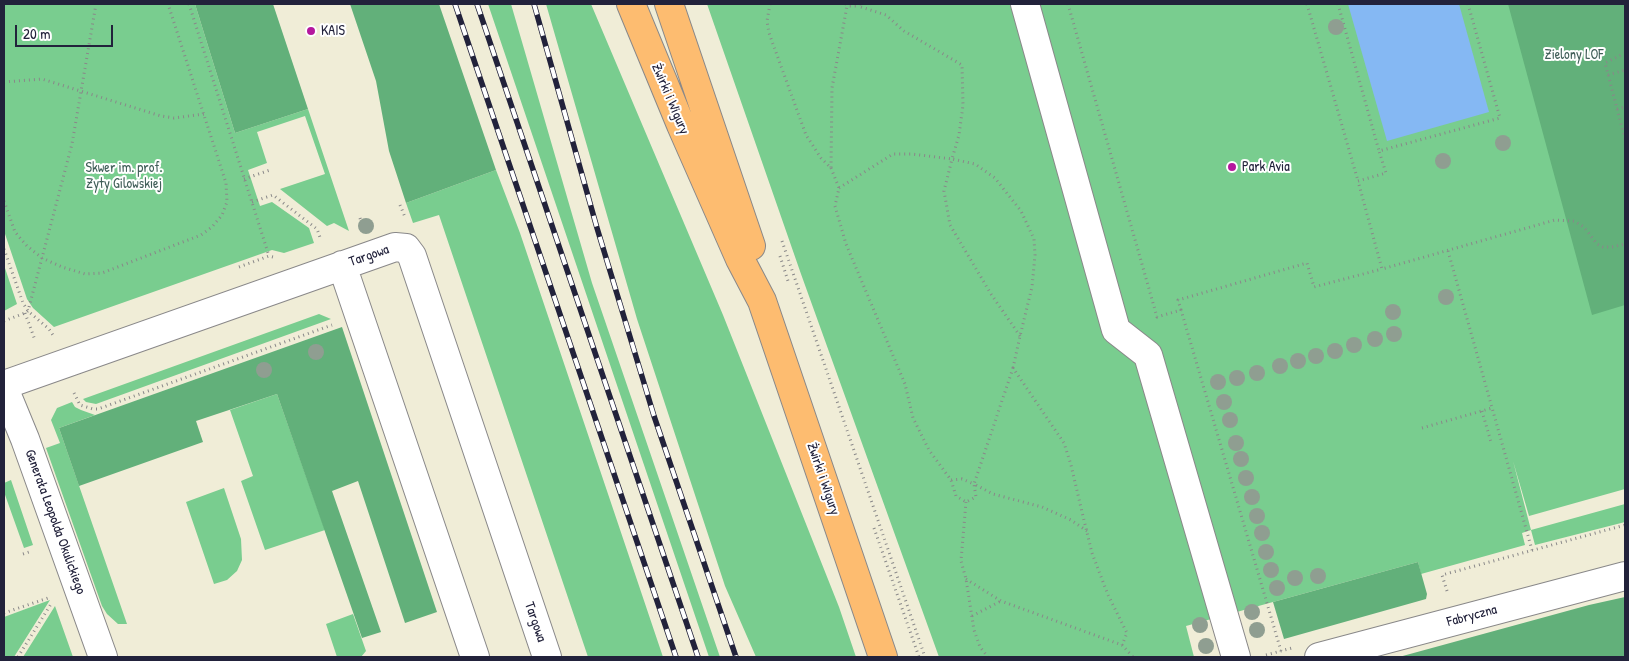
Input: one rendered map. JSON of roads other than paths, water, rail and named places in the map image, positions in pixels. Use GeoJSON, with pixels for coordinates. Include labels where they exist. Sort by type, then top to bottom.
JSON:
{"type":"FeatureCollection","features":[{"type":"Feature","properties":{"kind":"main road","name":"Żwirki i Wigury"},"geometry":{"type":"LineString","coordinates":[[631,4],[681,125],[740,259],[762,301],[883,657]]}},
{"type":"Feature","properties":{"kind":"main road","name":"Żwirki i Wigury"},"geometry":{"type":"LineString","coordinates":[[668,4],[754,254],[762,301]]}},
{"type":"Feature","properties":{"kind":"street"},"geometry":{"type":"LineString","coordinates":[[1025,4],[1116,330],[1148,355],[1236,657]]}},
{"type":"Feature","properties":{"kind":"street","name":"Targowa"},"geometry":{"type":"LineString","coordinates":[[475,657],[342,265],[395,247],[406,248],[412,256],[548,657]]}},
{"type":"Feature","properties":{"kind":"street"},"geometry":{"type":"LineString","coordinates":[[4,387],[342,265]]}},
{"type":"Feature","properties":{"kind":"street","name":"Generała Leopolda Okulickiego"},"geometry":{"type":"LineString","coordinates":[[4,387],[25,439],[103,657]]}},
{"type":"Feature","properties":{"kind":"street","name":"Fabryczna"},"geometry":{"type":"LineString","coordinates":[[1319,657],[1625,576]]}},
{"type":"Feature","properties":{"kind":"water"},"geometry":{"type":"Polygon","coordinates":[[[1348,4],[1459,4],[1489,112],[1387,141],[1348,4]]]}},
{"type":"Feature","properties":{"kind":"railway"},"geometry":{"type":"LineString","coordinates":[[455,4],[676,657]]}},
{"type":"Feature","properties":{"kind":"railway"},"geometry":{"type":"LineString","coordinates":[[477,4],[698,657]]}},
{"type":"Feature","properties":{"kind":"railway"},"geometry":{"type":"LineString","coordinates":[[534,4],[597,228],[654,416],[736,657]]}},
{"type":"Feature","properties":{"kind":"place","name":"KAIS"},"geometry":{"type":"Point","coordinates":[311,31]}},
{"type":"Feature","properties":{"kind":"place","name":"Park Avia"},"geometry":{"type":"Point","coordinates":[1232,167]}},
{"type":"Feature","properties":{"kind":"park label","name":"Zielony LOF"},"geometry":{"type":"Point","coordinates":[1574,55]}},
{"type":"Feature","properties":{"kind":"park label","name":"Skwer im. prof. Zyty Gilowskiej"},"geometry":{"type":"Point","coordinates":[124,176]}}]}
